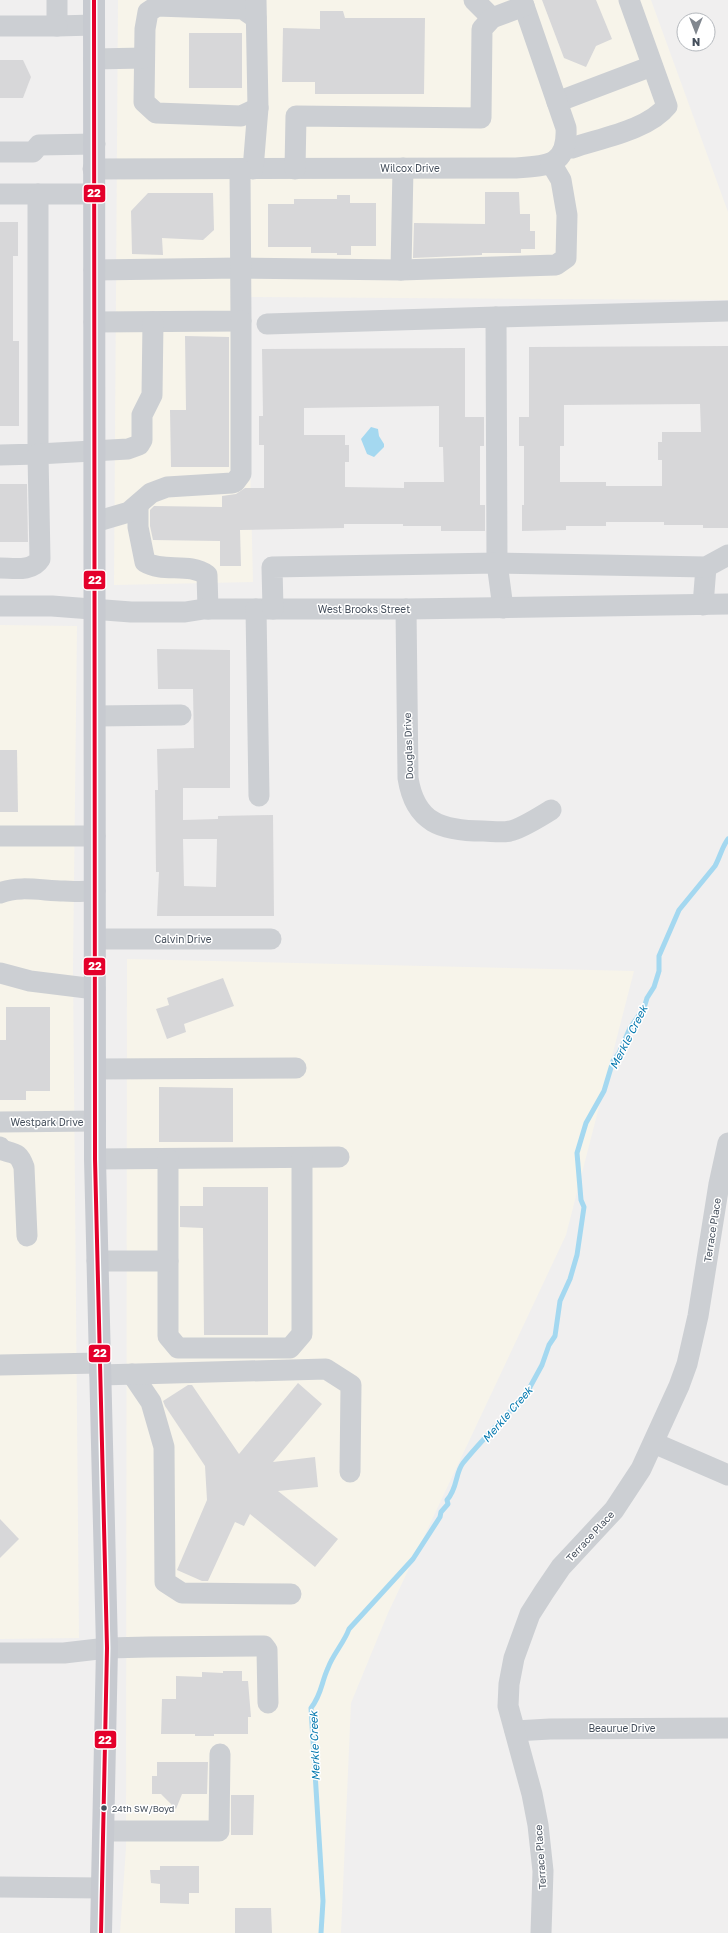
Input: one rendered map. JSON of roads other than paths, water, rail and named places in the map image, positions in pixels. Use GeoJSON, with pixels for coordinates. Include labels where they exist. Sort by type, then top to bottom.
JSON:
{"type":"FeatureCollection","features":[{"type":"Feature","properties":{"kind":"main road"},"geometry":{"type":"LineString","coordinates":[[94,0],[95,1159],[107,1648],[101,1933]]}},
{"type":"Feature","properties":{"kind":"street"},"geometry":{"type":"LineString","coordinates":[[57,0],[57,26]]}},
{"type":"Feature","properties":{"kind":"street"},"geometry":{"type":"LineString","coordinates":[[474,0],[492,18]]}},
{"type":"Feature","properties":{"kind":"street"},"geometry":{"type":"LineString","coordinates":[[565,147],[572,148],[644,124],[657,116],[667,106],[629,0]]}},
{"type":"Feature","properties":{"kind":"street"},"geometry":{"type":"LineString","coordinates":[[94,270],[240,268],[402,270],[556,265],[566,258],[567,215],[561,180],[551,163],[559,158],[565,147],[566,128],[523,3],[492,18],[482,29],[481,118],[296,116],[295,169]]}},
{"type":"Feature","properties":{"kind":"street"},"geometry":{"type":"LineString","coordinates":[[95,522],[129,512],[151,493],[167,487],[232,483],[239,478],[241,474],[240,268],[249,112],[252,9],[157,6],[148,12],[145,29],[144,102],[156,113],[249,112]]}},
{"type":"Feature","properties":{"kind":"street"},"geometry":{"type":"LineString","coordinates":[[0,26],[94,25]]}},
{"type":"Feature","properties":{"kind":"street"},"geometry":{"type":"LineString","coordinates":[[94,59],[144,58]]}},
{"type":"Feature","properties":{"kind":"street"},"geometry":{"type":"LineString","coordinates":[[557,102],[652,66]]}},
{"type":"Feature","properties":{"kind":"street"},"geometry":{"type":"LineString","coordinates":[[0,152],[33,152],[39,145],[95,144]]}},
{"type":"Feature","properties":{"kind":"street","name":"Wilcox Drive"},"geometry":{"type":"LineString","coordinates":[[93,169],[516,168],[551,163]]}},
{"type":"Feature","properties":{"kind":"street"},"geometry":{"type":"LineString","coordinates":[[402,270],[403,168]]}},
{"type":"Feature","properties":{"kind":"street"},"geometry":{"type":"LineString","coordinates":[[0,194],[93,194]]}},
{"type":"Feature","properties":{"kind":"street"},"geometry":{"type":"LineString","coordinates":[[0,568],[30,568],[36,565],[40,559],[38,454],[38,194]]}},
{"type":"Feature","properties":{"kind":"street"},"geometry":{"type":"LineString","coordinates":[[267,324],[728,311]]}},
{"type":"Feature","properties":{"kind":"street"},"geometry":{"type":"LineString","coordinates":[[496,317],[497,563],[504,608]]}},
{"type":"Feature","properties":{"kind":"street"},"geometry":{"type":"LineString","coordinates":[[94,322],[241,321]]}},
{"type":"Feature","properties":{"kind":"street"},"geometry":{"type":"LineString","coordinates":[[0,455],[94,452],[128,449],[139,445],[142,440],[142,415],[152,395],[153,322]]}},
{"type":"Feature","properties":{"kind":"street"},"geometry":{"type":"LineString","coordinates":[[138,505],[138,527],[145,562],[151,565],[183,567],[202,571],[207,574],[208,609]]}},
{"type":"Feature","properties":{"kind":"street"},"geometry":{"type":"LineString","coordinates":[[259,796],[265,609],[272,567],[497,563],[706,567],[728,555]]}},
{"type":"Feature","properties":{"kind":"street"},"geometry":{"type":"LineString","coordinates":[[703,605],[706,567]]}},
{"type":"Feature","properties":{"kind":"street","name":"West Brooks Street"},"geometry":{"type":"LineString","coordinates":[[0,606],[52,606],[95,610],[162,612],[208,609],[406,609],[728,604]]}},
{"type":"Feature","properties":{"kind":"street","name":"Douglas Drive"},"geometry":{"type":"LineString","coordinates":[[406,609],[408,778],[411,794],[419,809],[427,819],[441,826],[467,831],[510,831],[551,810]]}},
{"type":"Feature","properties":{"kind":"street"},"geometry":{"type":"LineString","coordinates":[[95,716],[181,715]]}},
{"type":"Feature","properties":{"kind":"street"},"geometry":{"type":"LineString","coordinates":[[0,836],[95,836]]}},
{"type":"Feature","properties":{"kind":"street"},"geometry":{"type":"LineString","coordinates":[[0,893],[6,891],[39,889],[64,892],[95,892]]}},
{"type":"Feature","properties":{"kind":"street","name":"Calvin Drive"},"geometry":{"type":"LineString","coordinates":[[95,939],[271,939]]}},
{"type":"Feature","properties":{"kind":"street"},"geometry":{"type":"LineString","coordinates":[[0,973],[30,980],[95,989]]}},
{"type":"Feature","properties":{"kind":"street"},"geometry":{"type":"LineString","coordinates":[[95,1069],[296,1068]]}},
{"type":"Feature","properties":{"kind":"street","name":"Westpark Drive"},"geometry":{"type":"LineString","coordinates":[[0,1122],[95,1121]]}},
{"type":"Feature","properties":{"kind":"street","name":"Terrace Place"},"geometry":{"type":"LineString","coordinates":[[541,1933],[543,1871],[538,1825],[508,1706],[509,1684],[514,1658],[530,1614],[561,1567],[614,1510],[641,1469],[654,1443],[687,1364],[698,1316],[719,1184],[728,1143]]}},
{"type":"Feature","properties":{"kind":"street"},"geometry":{"type":"LineString","coordinates":[[0,1147],[2,1150],[17,1154],[21,1157],[24,1168],[27,1236]]}},
{"type":"Feature","properties":{"kind":"street"},"geometry":{"type":"LineString","coordinates":[[95,1159],[340,1157]]}},
{"type":"Feature","properties":{"kind":"street"},"geometry":{"type":"LineString","coordinates":[[168,1159],[168,1336],[178,1348],[290,1348],[302,1334],[302,1158]]}},
{"type":"Feature","properties":{"kind":"street"},"geometry":{"type":"LineString","coordinates":[[97,1261],[168,1261]]}},
{"type":"Feature","properties":{"kind":"street"},"geometry":{"type":"LineString","coordinates":[[0,1365],[100,1369],[132,1374],[326,1370],[351,1385],[350,1472]]}},
{"type":"Feature","properties":{"kind":"street"},"geometry":{"type":"LineString","coordinates":[[132,1374],[151,1402],[164,1447],[165,1582],[182,1593],[291,1594]]}},
{"type":"Feature","properties":{"kind":"street"},"geometry":{"type":"LineString","coordinates":[[654,1443],[728,1475]]}},
{"type":"Feature","properties":{"kind":"street"},"geometry":{"type":"LineString","coordinates":[[0,1653],[64,1653],[107,1648],[264,1646],[268,1650],[268,1703]]}},
{"type":"Feature","properties":{"kind":"street","name":"Beaurue Drive"},"geometry":{"type":"LineString","coordinates":[[515,1731],[550,1729],[728,1728]]}},
{"type":"Feature","properties":{"kind":"street"},"geometry":{"type":"LineString","coordinates":[[103,1831],[219,1831],[220,1754]]}},
{"type":"Feature","properties":{"kind":"street"},"geometry":{"type":"LineString","coordinates":[[0,1887],[102,1888]]}},
{"type":"Feature","properties":{"kind":"water"},"geometry":{"type":"Polygon","coordinates":[[[371,427],[378,429],[379,436],[384,444],[384,447],[374,457],[367,454],[361,439],[371,427]]]}},
{"type":"Feature","properties":{"kind":"waterway","name":"Merkle Creek"},"geometry":{"type":"LineString","coordinates":[[321,1933],[323,1901],[311,1708],[315,1703],[330,1663],[349,1629],[413,1559],[440,1517],[441,1512],[448,1504],[447,1500],[455,1486],[460,1467],[529,1392],[530,1387],[542,1365],[549,1345],[555,1336],[560,1301],[570,1279],[577,1255],[584,1207],[581,1200],[577,1153],[586,1123],[604,1091],[613,1061],[619,1053],[630,1028],[644,1008],[647,998],[654,987],[659,971],[659,956],[679,910],[715,866],[728,839]]}},
{"type":"Feature","properties":{"kind":"place","name":"24th SW/Boyd"},"geometry":{"type":"Point","coordinates":[104,1808]}}]}
